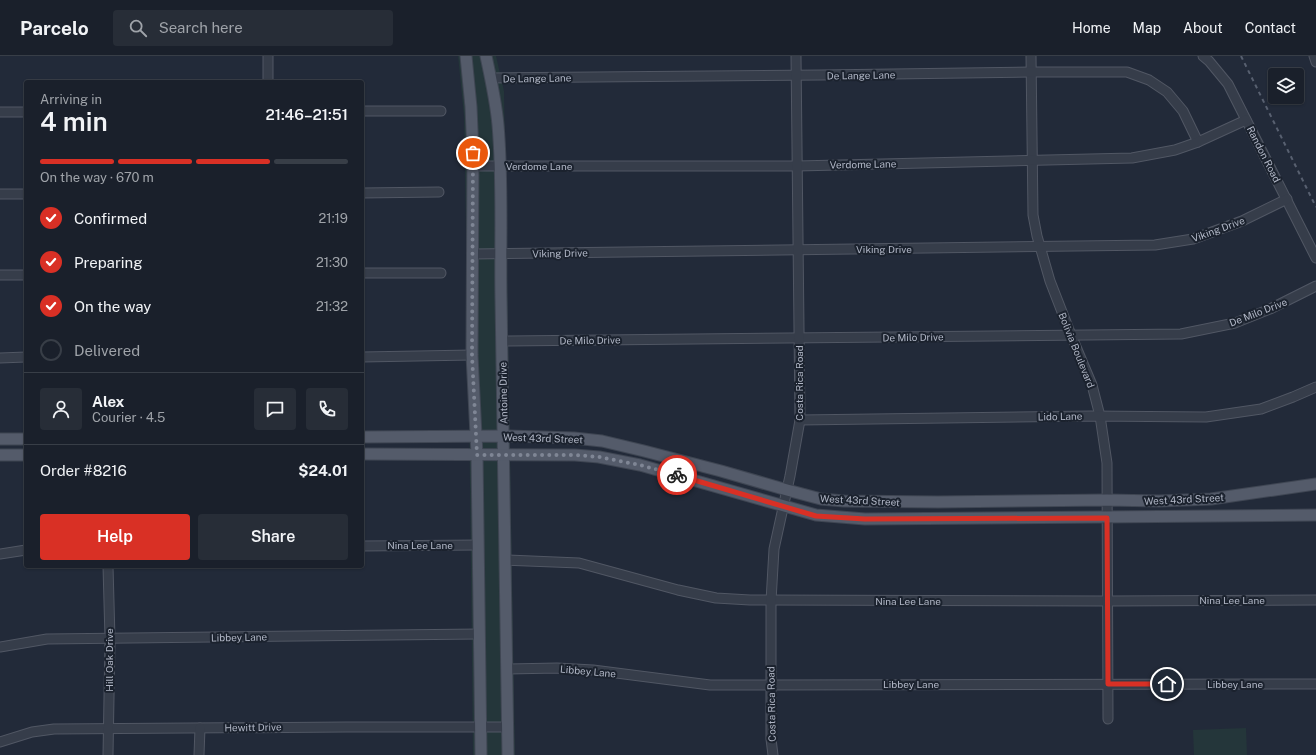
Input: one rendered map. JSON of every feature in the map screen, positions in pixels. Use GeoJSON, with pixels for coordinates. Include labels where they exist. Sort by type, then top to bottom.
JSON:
{"type":"FeatureCollection","features":[{"type":"Feature","properties":{"kind":"main road"},"geometry":{"type":"LineString","coordinates":[[466,56],[471,107],[473,166],[472,355],[477,455],[481,755]]}},
{"type":"Feature","properties":{"kind":"main road","name":"Antoine Drive"},"geometry":{"type":"LineString","coordinates":[[486,56],[491,78],[498,127],[500,166],[508,755]]}},
{"type":"Feature","properties":{"kind":"main road","name":"West 43rd Street"},"geometry":{"type":"LineString","coordinates":[[364,437],[504,436],[574,438],[602,441],[721,471],[821,499],[844,501],[1159,501],[1211,499],[1316,484]]}},
{"type":"Feature","properties":{"kind":"main road"},"geometry":{"type":"LineString","coordinates":[[0,439],[24,439]]}},
{"type":"Feature","properties":{"kind":"main road"},"geometry":{"type":"LineString","coordinates":[[640,465],[644,451]]}},
{"type":"Feature","properties":{"kind":"main road"},"geometry":{"type":"LineString","coordinates":[[0,454],[24,455]]}},
{"type":"Feature","properties":{"kind":"main road","name":"West 43rd Street"},"geometry":{"type":"LineString","coordinates":[[364,454],[591,456],[640,465],[816,516],[865,519],[1316,515]]}},
{"type":"Feature","properties":{"kind":"main road"},"geometry":{"type":"LineString","coordinates":[[1211,499],[1212,516]]}},
{"type":"Feature","properties":{"kind":"main road"},"geometry":{"type":"LineString","coordinates":[[938,502],[938,518]]}},
{"type":"Feature","properties":{"kind":"street"},"geometry":{"type":"LineString","coordinates":[[268,56],[268,80]]}},
{"type":"Feature","properties":{"kind":"street","name":"Costa Rica Road"},"geometry":{"type":"LineString","coordinates":[[773,755],[771,739],[771,601],[774,550],[800,420],[796,56]]}},
{"type":"Feature","properties":{"kind":"street","name":"Bolivia Boulevard"},"geometry":{"type":"LineString","coordinates":[[1031,56],[1033,215],[1036,236],[1050,281],[1092,385],[1100,416],[1107,463],[1108,719]]}},
{"type":"Feature","properties":{"kind":"street","name":"Randon Road"},"geometry":{"type":"LineString","coordinates":[[1203,56],[1228,84],[1316,258]]}},
{"type":"Feature","properties":{"kind":"street"},"geometry":{"type":"LineString","coordinates":[[1314,56],[1316,62]]}},
{"type":"Feature","properties":{"kind":"street","name":"De Lange Lane"},"geometry":{"type":"LineString","coordinates":[[491,78],[1127,72],[1149,80],[1167,92],[1183,111],[1198,142]]}},
{"type":"Feature","properties":{"kind":"street"},"geometry":{"type":"LineString","coordinates":[[364,111],[441,111]]}},
{"type":"Feature","properties":{"kind":"street"},"geometry":{"type":"LineString","coordinates":[[0,112],[24,112]]}},
{"type":"Feature","properties":{"kind":"street","name":"Verdome Lane"},"geometry":{"type":"LineString","coordinates":[[473,166],[797,166],[1132,158],[1175,150],[1198,142],[1246,120]]}},
{"type":"Feature","properties":{"kind":"street"},"geometry":{"type":"LineString","coordinates":[[364,193],[439,192]]}},
{"type":"Feature","properties":{"kind":"street"},"geometry":{"type":"LineString","coordinates":[[0,194],[24,194]]}},
{"type":"Feature","properties":{"kind":"street","name":"Viking Drive"},"geometry":{"type":"LineString","coordinates":[[473,254],[1155,245],[1193,239],[1242,221],[1287,199]]}},
{"type":"Feature","properties":{"kind":"street"},"geometry":{"type":"LineString","coordinates":[[364,273],[441,273]]}},
{"type":"Feature","properties":{"kind":"street"},"geometry":{"type":"LineString","coordinates":[[0,275],[24,275]]}},
{"type":"Feature","properties":{"kind":"street","name":"De Milo Drive"},"geometry":{"type":"LineString","coordinates":[[502,341],[1181,334],[1235,323],[1270,309],[1316,286]]}},
{"type":"Feature","properties":{"kind":"street"},"geometry":{"type":"LineString","coordinates":[[364,357],[472,355]]}},
{"type":"Feature","properties":{"kind":"street"},"geometry":{"type":"LineString","coordinates":[[0,358],[24,358]]}},
{"type":"Feature","properties":{"kind":"street","name":"Lido Lane"},"geometry":{"type":"LineString","coordinates":[[800,420],[1100,416],[1206,417],[1261,409],[1293,398],[1316,387]]}},
{"type":"Feature","properties":{"kind":"street","name":"Nina Lee Lane"},"geometry":{"type":"LineString","coordinates":[[364,546],[478,545]]}},
{"type":"Feature","properties":{"kind":"street"},"geometry":{"type":"LineString","coordinates":[[0,554],[24,550]]}},
{"type":"Feature","properties":{"kind":"street","name":"Nina Lee Lane"},"geometry":{"type":"LineString","coordinates":[[505,560],[579,563],[678,590],[716,598],[771,601],[1316,600]]}},
{"type":"Feature","properties":{"kind":"street","name":"Hill Oak Drive"},"geometry":{"type":"LineString","coordinates":[[108,568],[110,639],[108,755]]}},
{"type":"Feature","properties":{"kind":"street","name":"Libbey Lane"},"geometry":{"type":"LineString","coordinates":[[0,647],[47,639],[479,634]]}},
{"type":"Feature","properties":{"kind":"street","name":"Libbey Lane"},"geometry":{"type":"LineString","coordinates":[[507,670],[557,668],[593,670],[710,685],[1316,684]]}},
{"type":"Feature","properties":{"kind":"street","name":"Hewitt Drive"},"geometry":{"type":"LineString","coordinates":[[0,742],[32,732],[54,729],[508,727]]}},
{"type":"Feature","properties":{"kind":"street"},"geometry":{"type":"LineString","coordinates":[[200,728],[200,755]]}},
{"type":"Feature","properties":{"kind":"shaded area"},"geometry":{"type":"Polygon","coordinates":[[[458,56],[496,56],[504,91],[515,755],[473,755],[464,116],[458,56]]]}},
{"type":"Feature","properties":{"kind":"shaded area"},"geometry":{"type":"Polygon","coordinates":[[[1246,728],[1247,755],[1194,755],[1193,730],[1246,728]]]}},
{"type":"Feature","properties":{"kind":"railway"},"geometry":{"type":"LineString","coordinates":[[1241,56],[1316,207]]}},
{"type":"Feature","properties":{"kind":"way so far"},"geometry":{"type":"LineString","coordinates":[[473,153],[472,355],[477,455],[575,455],[599,457],[640,465],[677,475]]}},
{"type":"Feature","properties":{"kind":"route"},"geometry":{"type":"LineString","coordinates":[[677,475],[816,516],[865,519],[1107,518],[1108,684],[1167,684]]}}]}
